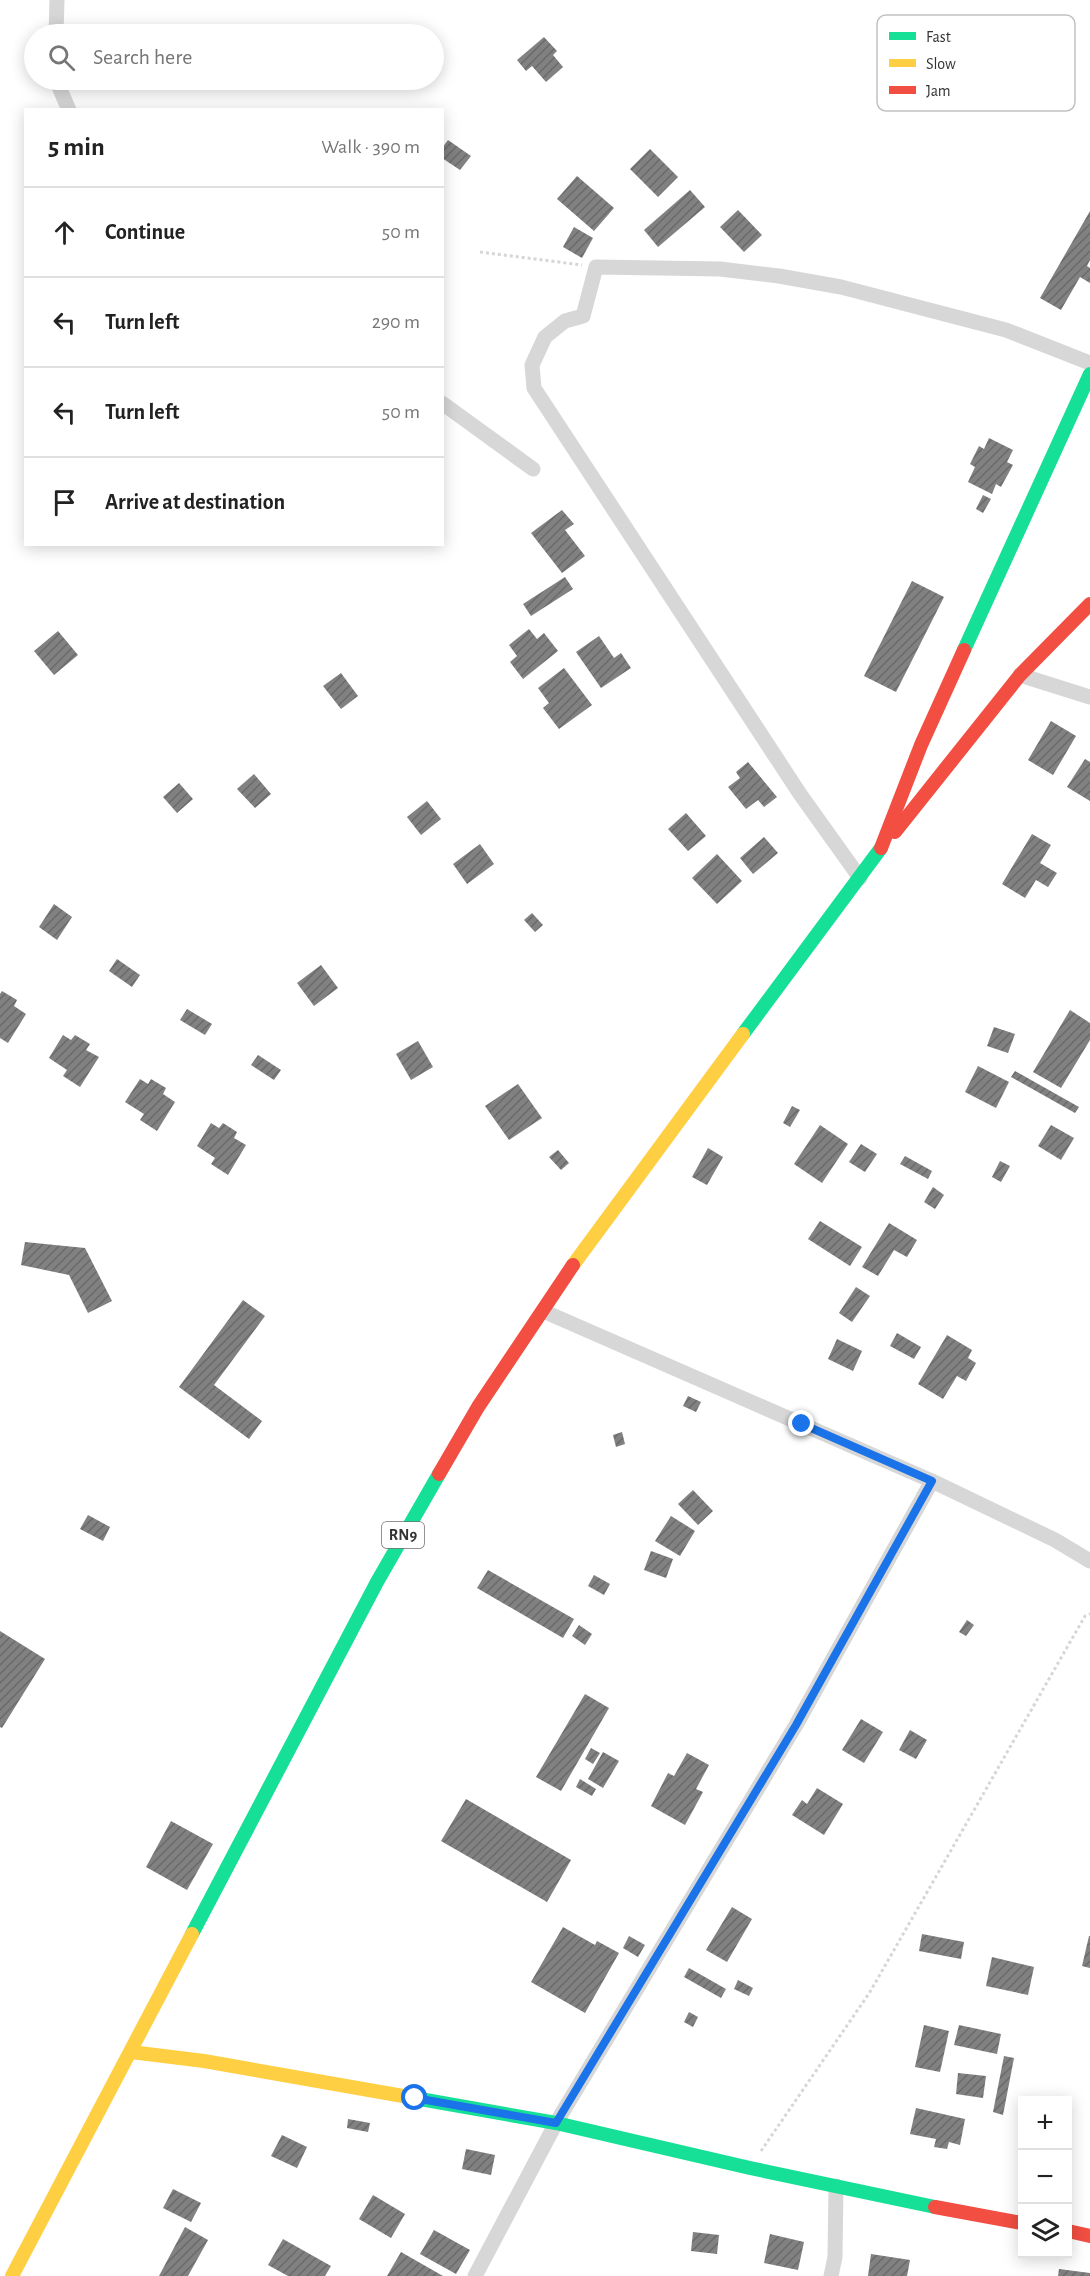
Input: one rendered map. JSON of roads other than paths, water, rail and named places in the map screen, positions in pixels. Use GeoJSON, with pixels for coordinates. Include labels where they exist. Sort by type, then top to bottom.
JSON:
{"type":"FeatureCollection","features":[{"type":"Feature","properties":{"kind":"main road"},"geometry":{"type":"LineString","coordinates":[[881,849],[921,745],[1090,374]]}},
{"type":"Feature","properties":{"kind":"main road"},"geometry":{"type":"LineString","coordinates":[[881,849],[1020,675],[1090,604]]}},
{"type":"Feature","properties":{"kind":"main road","name":"RN9"},"geometry":{"type":"LineString","coordinates":[[12,2276],[377,1582],[478,1407],[590,1240],[881,849]]}},
{"type":"Feature","properties":{"kind":"main road"},"geometry":{"type":"LineString","coordinates":[[131,2052],[204,2061],[556,2123],[750,2168],[1018,2222]]}},
{"type":"Feature","properties":{"kind":"main road"},"geometry":{"type":"LineString","coordinates":[[1072,2232],[1090,2236]]}},
{"type":"Feature","properties":{"kind":"street"},"geometry":{"type":"LineString","coordinates":[[56,24],[57,0]]}},
{"type":"Feature","properties":{"kind":"street"},"geometry":{"type":"LineString","coordinates":[[60,90],[68,108]]}},
{"type":"Feature","properties":{"kind":"street"},"geometry":{"type":"LineString","coordinates":[[860,879],[793,784],[534,388],[532,365],[545,337],[565,321],[583,316],[596,267],[720,269],[841,287],[1006,330],[1090,363]]}},
{"type":"Feature","properties":{"kind":"street"},"geometry":{"type":"LineString","coordinates":[[444,404],[533,469]]}},
{"type":"Feature","properties":{"kind":"street"},"geometry":{"type":"LineString","coordinates":[[1020,675],[1090,697]]}},
{"type":"Feature","properties":{"kind":"street"},"geometry":{"type":"LineString","coordinates":[[543,1311],[932,1481],[1055,1540],[1090,1561]]}},
{"type":"Feature","properties":{"kind":"street"},"geometry":{"type":"LineString","coordinates":[[475,2276],[556,2123],[796,1725],[932,1481]]}},
{"type":"Feature","properties":{"kind":"street"},"geometry":{"type":"LineString","coordinates":[[831,2276],[836,2257],[836,2186]]}}]}
